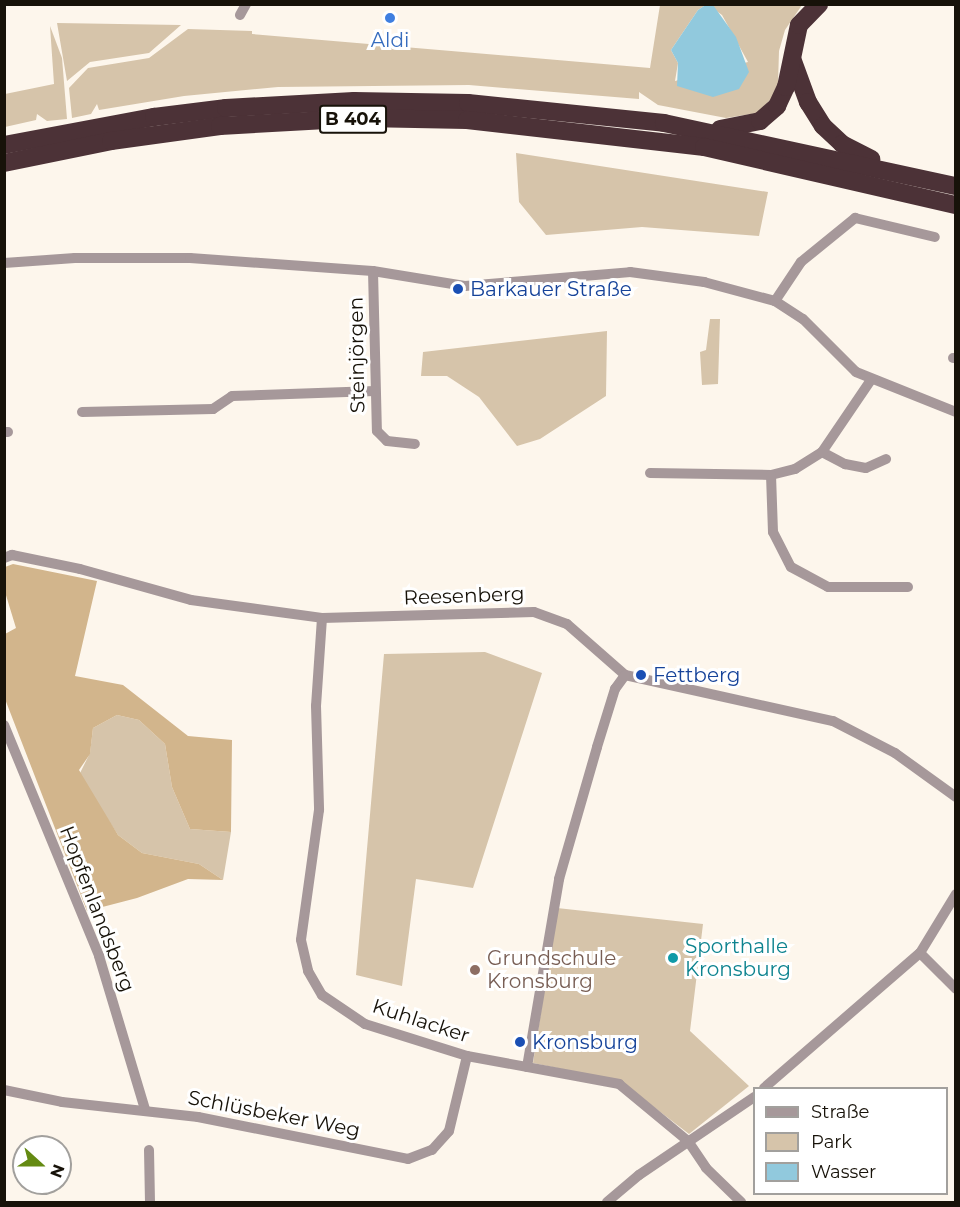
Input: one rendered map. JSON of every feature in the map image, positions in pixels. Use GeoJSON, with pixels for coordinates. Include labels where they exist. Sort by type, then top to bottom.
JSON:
{"type":"FeatureCollection","features":[{"type":"Feature","properties":{"kind":"highway"},"geometry":{"type":"LineString","coordinates":[[706,131],[742,126],[766,118],[784,94],[799,26],[819,4]]}},
{"type":"Feature","properties":{"kind":"highway"},"geometry":{"type":"LineString","coordinates":[[792,58],[808,102],[826,131],[842,144],[897,172]]}},
{"type":"Feature","properties":{"kind":"highway","name":"B 404"},"geometry":{"type":"LineString","coordinates":[[4,145],[154,117],[354,101],[524,106],[706,131],[956,186]]}},
{"type":"Feature","properties":{"kind":"highway","name":"B 404"},"geometry":{"type":"LineString","coordinates":[[4,163],[111,141],[220,126],[363,118],[467,120],[704,147],[956,206]]}},
{"type":"Feature","properties":{"kind":"street"},"geometry":{"type":"LineString","coordinates":[[240,15],[246,4]]}},
{"type":"Feature","properties":{"kind":"street"},"geometry":{"type":"LineString","coordinates":[[775,301],[801,262],[855,218],[935,237]]}},
{"type":"Feature","properties":{"kind":"street"},"geometry":{"type":"LineString","coordinates":[[4,263],[75,258],[190,258],[373,271],[465,286],[630,272],[726,286],[775,301],[803,319],[831,349],[871,380],[956,412]]}},
{"type":"Feature","properties":{"kind":"street","name":"Steinjörgen"},"geometry":{"type":"LineString","coordinates":[[373,271],[377,430],[387,441],[415,444]]}},
{"type":"Feature","properties":{"kind":"street"},"geometry":{"type":"LineString","coordinates":[[650,473],[771,474],[795,469],[822,452],[871,380]]}},
{"type":"Feature","properties":{"kind":"street"},"geometry":{"type":"LineString","coordinates":[[82,412],[213,409],[232,396],[375,391]]}},
{"type":"Feature","properties":{"kind":"street"},"geometry":{"type":"LineString","coordinates":[[822,452],[844,464],[866,468],[886,459]]}},
{"type":"Feature","properties":{"kind":"street"},"geometry":{"type":"LineString","coordinates":[[771,474],[772,532],[791,567],[828,587],[908,587]]}},
{"type":"Feature","properties":{"kind":"street","name":"Reesenberg"},"geometry":{"type":"LineString","coordinates":[[4,558],[12,555],[80,569],[190,600],[322,618],[534,612],[567,624],[625,675],[833,721],[895,753],[956,797]]}},
{"type":"Feature","properties":{"kind":"street","name":"Kuhlacker"},"geometry":{"type":"LineString","coordinates":[[322,618],[316,706],[319,820],[301,940],[308,971],[322,995],[365,1024],[467,1056],[619,1084],[688,1141],[706,1168],[741,1203]]}},
{"type":"Feature","properties":{"kind":"street"},"geometry":{"type":"LineString","coordinates":[[527,1067],[559,879],[609,709],[625,675]]}},
{"type":"Feature","properties":{"kind":"street","name":"Hopfenlandsberg"},"geometry":{"type":"LineString","coordinates":[[4,725],[99,956],[145,1109]]}},
{"type":"Feature","properties":{"kind":"street"},"geometry":{"type":"LineString","coordinates":[[766,1087],[920,953],[956,894]]}},
{"type":"Feature","properties":{"kind":"street"},"geometry":{"type":"LineString","coordinates":[[920,953],[956,989]]}},
{"type":"Feature","properties":{"kind":"street","name":"Schlüsbeker Weg"},"geometry":{"type":"LineString","coordinates":[[4,1090],[62,1102],[145,1109],[265,1129],[408,1160],[432,1150],[449,1131],[467,1056]]}},
{"type":"Feature","properties":{"kind":"street"},"geometry":{"type":"LineString","coordinates":[[607,1203],[619,1190],[688,1141],[729,1117],[753,1098]]}},
{"type":"Feature","properties":{"kind":"street"},"geometry":{"type":"LineString","coordinates":[[149,1150],[150,1203]]}},
{"type":"Feature","properties":{"kind":"green space"},"geometry":{"type":"Polygon","coordinates":[[[707,4],[698,10],[671,50],[678,63],[675,81],[748,62],[722,15],[708,5],[802,5],[785,30],[779,51],[778,84],[771,99],[757,113],[726,118],[658,105],[639,92],[639,99],[469,85],[278,87],[184,96],[99,110],[97,104],[91,114],[72,118],[69,88],[88,68],[149,58],[188,29],[252,31],[252,34],[650,68],[660,5],[707,4]]]}},
{"type":"Feature","properties":{"kind":"green space"},"geometry":{"type":"Polygon","coordinates":[[[57,23],[181,25],[149,53],[90,62],[67,81],[57,23]]]}},
{"type":"Feature","properties":{"kind":"green space"},"geometry":{"type":"Polygon","coordinates":[[[50,26],[62,58],[67,119],[47,121],[37,114],[36,120],[5,127],[5,94],[54,84],[50,26]]]}},
{"type":"Feature","properties":{"kind":"green space"},"geometry":{"type":"Polygon","coordinates":[[[516,153],[768,192],[759,236],[642,227],[546,235],[519,202],[516,153]]]}},
{"type":"Feature","properties":{"kind":"green space"},"geometry":{"type":"Polygon","coordinates":[[[710,319],[720,319],[718,384],[702,385],[700,352],[706,350],[710,319]]]}},
{"type":"Feature","properties":{"kind":"green space"},"geometry":{"type":"Polygon","coordinates":[[[607,331],[606,396],[540,439],[517,446],[479,397],[447,376],[421,376],[423,352],[607,331]]]}},
{"type":"Feature","properties":{"kind":"green space"},"geometry":{"type":"Polygon","coordinates":[[[485,652],[542,673],[473,888],[416,879],[402,986],[356,975],[384,654],[485,652]]]}},
{"type":"Feature","properties":{"kind":"green space"},"geometry":{"type":"Polygon","coordinates":[[[117,715],[139,720],[165,744],[172,787],[190,829],[231,832],[223,880],[199,864],[142,853],[118,835],[79,775],[90,753],[93,728],[117,715]]]}},
{"type":"Feature","properties":{"kind":"green space"},"geometry":{"type":"Polygon","coordinates":[[[557,908],[703,924],[690,1031],[749,1086],[689,1134],[620,1081],[533,1063],[557,908]]]}},
{"type":"Feature","properties":{"kind":"shaded area"},"geometry":{"type":"Polygon","coordinates":[[[13,564],[97,581],[75,676],[123,685],[188,736],[232,740],[231,832],[190,829],[172,787],[165,744],[139,720],[117,715],[93,728],[90,754],[79,770],[118,835],[142,853],[199,864],[223,880],[188,879],[137,898],[87,911],[5,699],[5,634],[16,628],[5,592],[5,567],[13,564]]]}},
{"type":"Feature","properties":{"kind":"water"},"geometry":{"type":"Polygon","coordinates":[[[707,4],[713,5],[736,37],[749,72],[739,89],[713,97],[677,86],[678,63],[671,50],[698,10],[707,4]]]}},
{"type":"Feature","properties":{"kind":"place","name":"Aldi"},"geometry":{"type":"Point","coordinates":[390,18]}},
{"type":"Feature","properties":{"kind":"place","name":"Barkauer Straße"},"geometry":{"type":"Point","coordinates":[458,289]}},
{"type":"Feature","properties":{"kind":"place","name":"Fettberg"},"geometry":{"type":"Point","coordinates":[641,675]}},
{"type":"Feature","properties":{"kind":"place","name":"Sporthalle Kronsburg"},"geometry":{"type":"Point","coordinates":[673,958]}},
{"type":"Feature","properties":{"kind":"place","name":"Grundschule Kronsburg"},"geometry":{"type":"Point","coordinates":[475,970]}},
{"type":"Feature","properties":{"kind":"place","name":"Kronsburg"},"geometry":{"type":"Point","coordinates":[520,1042]}}]}
